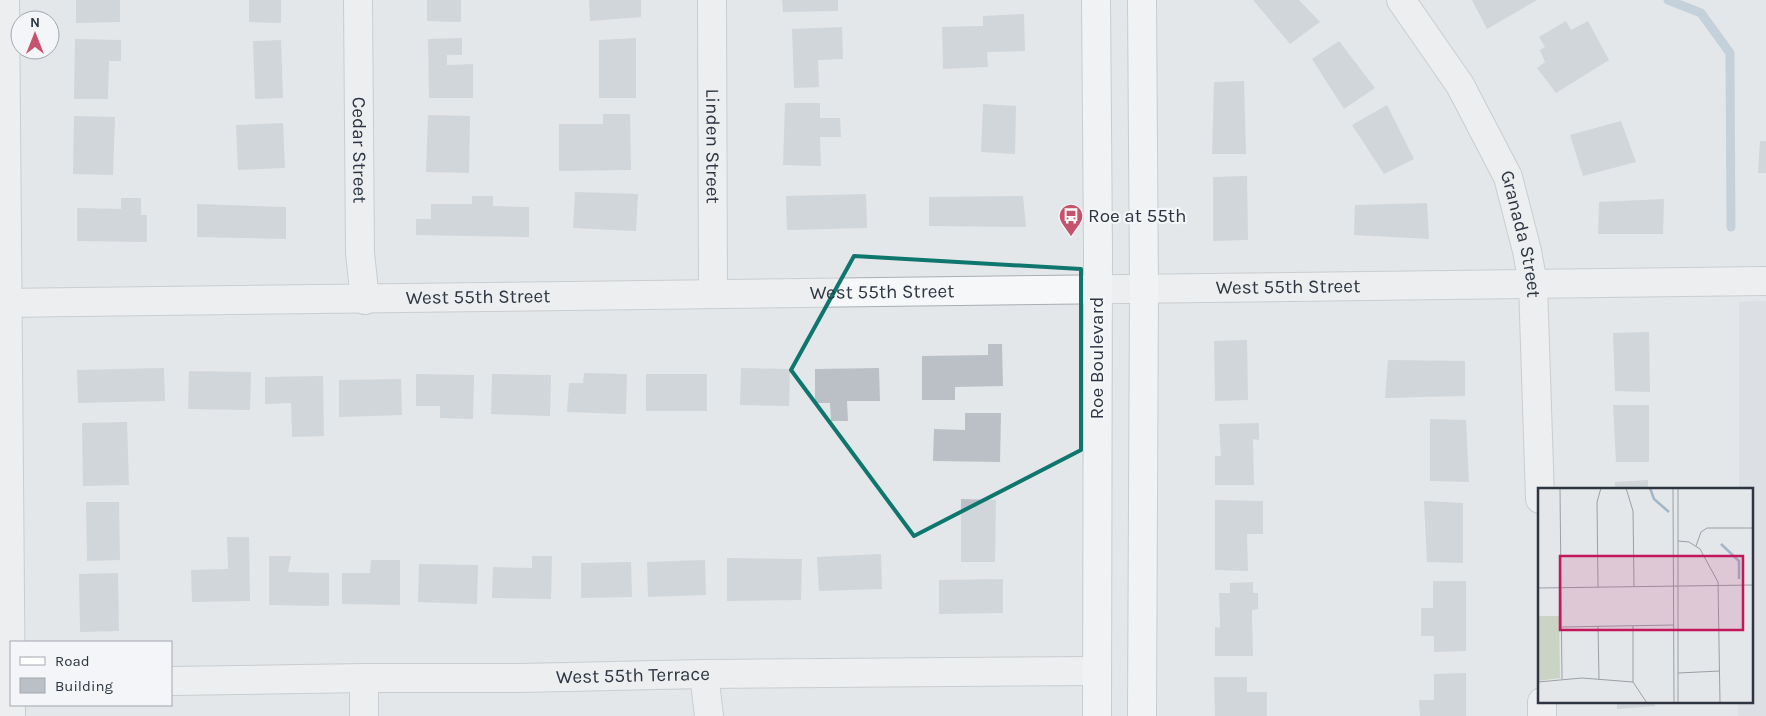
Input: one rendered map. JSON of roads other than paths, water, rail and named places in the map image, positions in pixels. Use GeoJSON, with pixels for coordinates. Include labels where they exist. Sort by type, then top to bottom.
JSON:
{"type":"FeatureCollection","features":[{"type":"Feature","properties":{"kind":"main road","name":"Roe Boulevard"},"geometry":{"type":"LineString","coordinates":[[1096,0],[1098,290],[1097,716]]}},
{"type":"Feature","properties":{"kind":"main road"},"geometry":{"type":"LineString","coordinates":[[1142,0],[1144,290],[1142,716]]}},
{"type":"Feature","properties":{"kind":"street"},"geometry":{"type":"LineString","coordinates":[[5,0],[3,303],[10,641]]}},
{"type":"Feature","properties":{"kind":"street","name":"Cedar Street"},"geometry":{"type":"LineString","coordinates":[[358,0],[360,253],[365,300]]}},
{"type":"Feature","properties":{"kind":"street","name":"Linden Street"},"geometry":{"type":"LineString","coordinates":[[712,0],[713,294]]}},
{"type":"Feature","properties":{"kind":"street","name":"Granada Street"},"geometry":{"type":"LineString","coordinates":[[1402,0],[1460,85],[1508,177],[1527,251],[1533,284],[1540,488]]}},
{"type":"Feature","properties":{"kind":"street","name":"West 55th Street"},"geometry":{"type":"LineString","coordinates":[[3,303],[365,300],[1766,281]]}},
{"type":"Feature","properties":{"kind":"street","name":"West 55th Terrace"},"geometry":{"type":"LineString","coordinates":[[172,681],[1096,671]]}},
{"type":"Feature","properties":{"kind":"street"},"geometry":{"type":"LineString","coordinates":[[704,674],[709,716]]}},
{"type":"Feature","properties":{"kind":"street"},"geometry":{"type":"LineString","coordinates":[[364,678],[364,716]]}},
{"type":"Feature","properties":{"kind":"waterway"},"geometry":{"type":"LineString","coordinates":[[1668,0],[1701,13],[1730,53],[1731,227]]}},
{"type":"Feature","properties":{"kind":"place","name":"Roe at 55th"},"geometry":{"type":"Point","coordinates":[1071,237]}}]}
